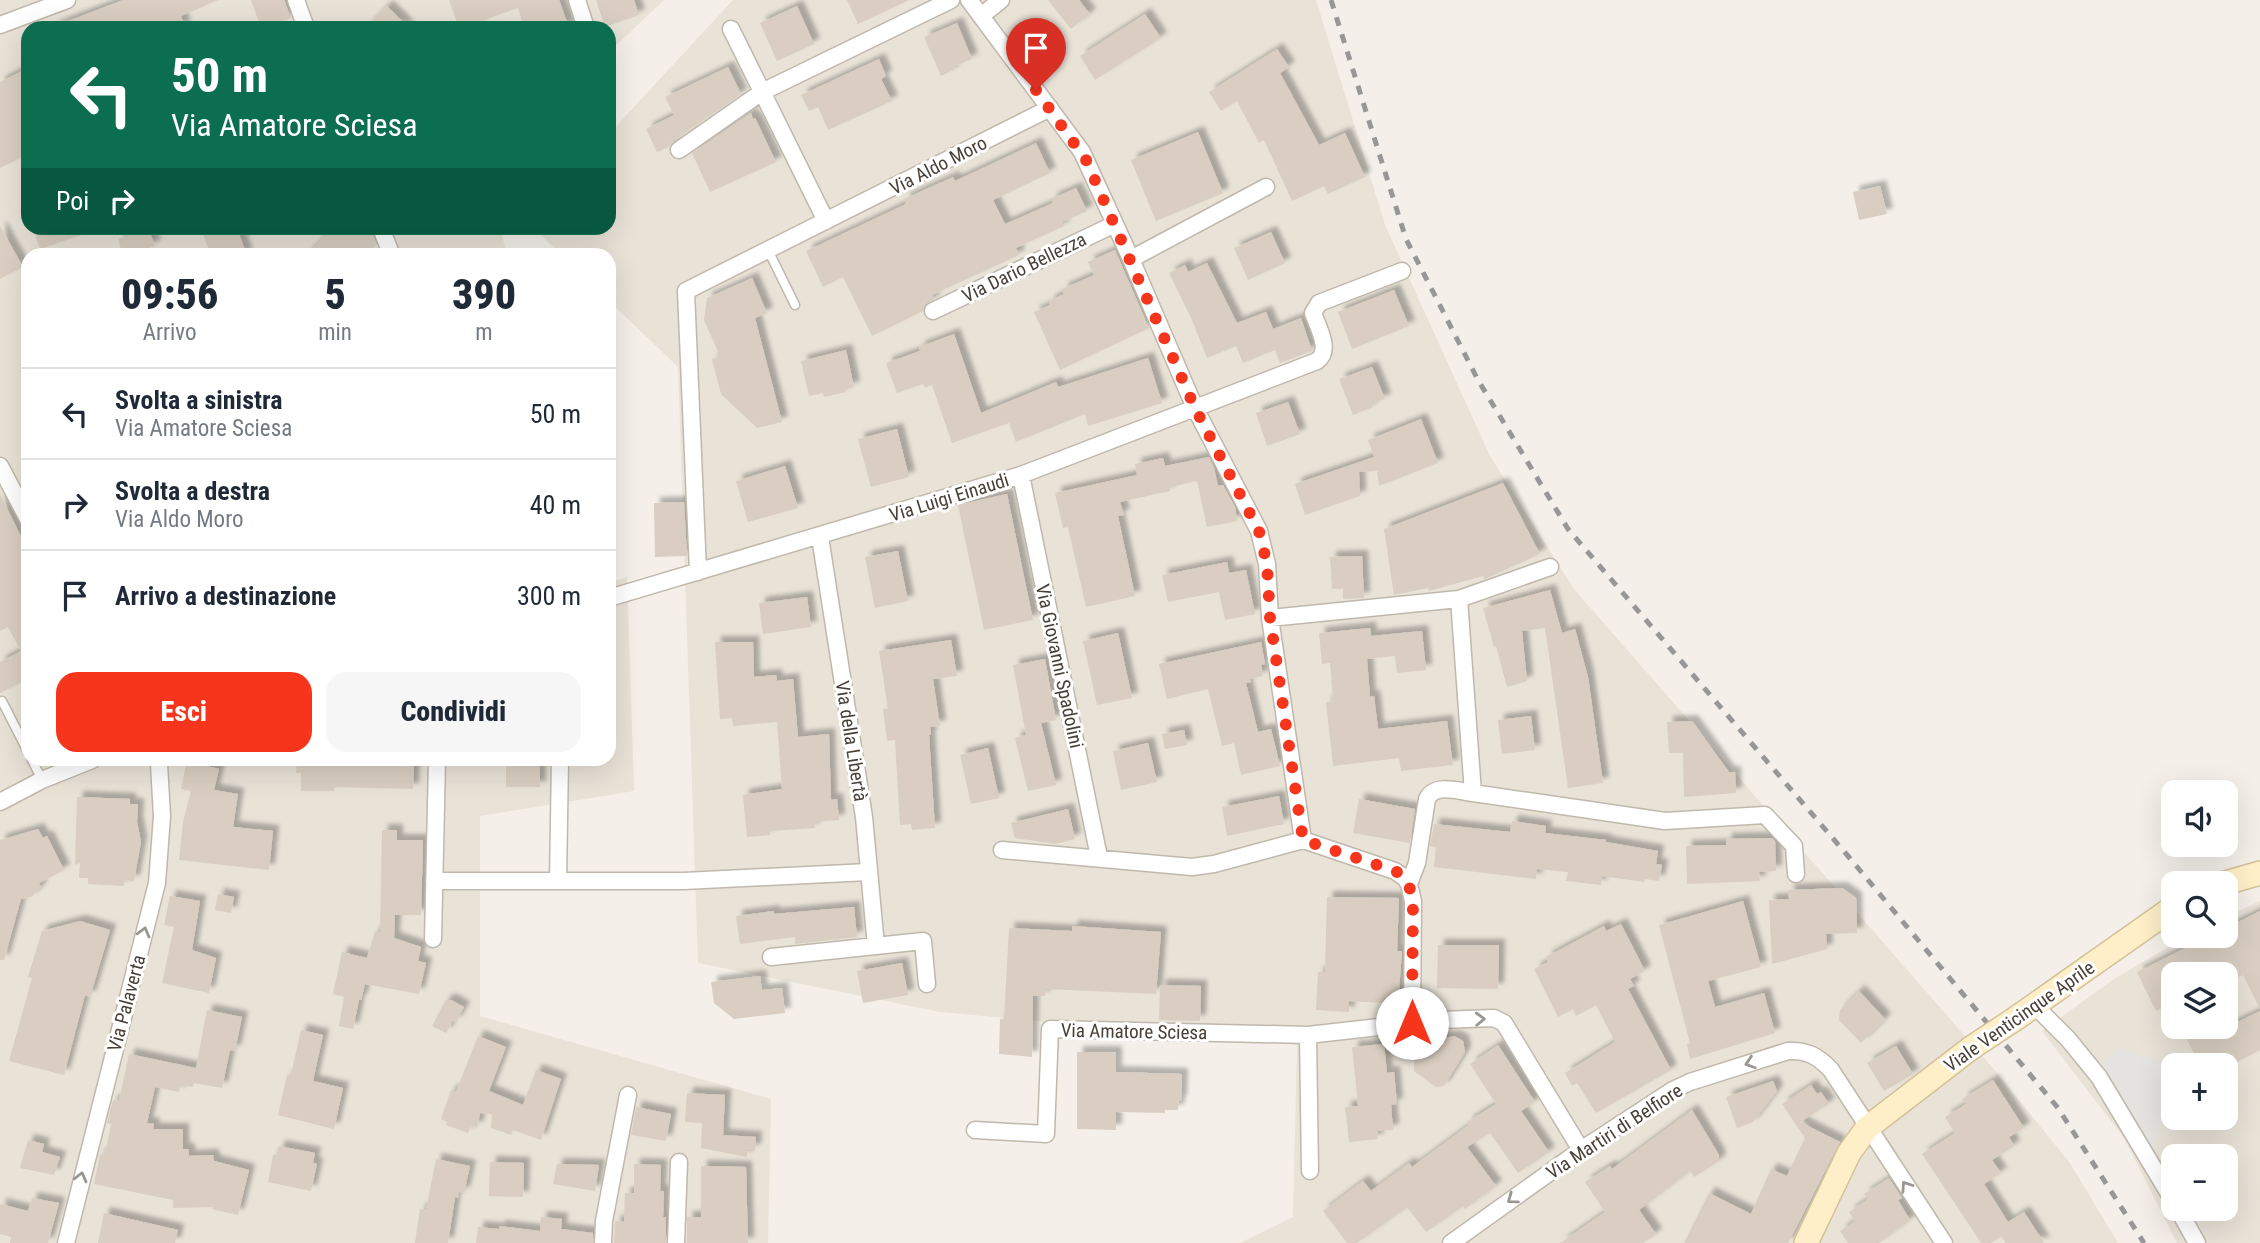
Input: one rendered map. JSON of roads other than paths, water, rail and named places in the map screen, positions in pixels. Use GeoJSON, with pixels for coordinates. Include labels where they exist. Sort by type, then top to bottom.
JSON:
{"type":"FeatureCollection","features":[{"type":"Feature","properties":{"kind":"street"},"geometry":{"type":"LineString","coordinates":[[0,25],[67,0]]}},
{"type":"Feature","properties":{"kind":"street"},"geometry":{"type":"LineString","coordinates":[[296,0],[304,21]]}},
{"type":"Feature","properties":{"kind":"street"},"geometry":{"type":"LineString","coordinates":[[577,0],[584,21]]}},
{"type":"Feature","properties":{"kind":"street"},"geometry":{"type":"LineString","coordinates":[[679,150],[762,92],[951,0]]}},
{"type":"Feature","properties":{"kind":"street"},"geometry":{"type":"LineString","coordinates":[[969,0],[1082,152],[1195,408],[1259,531],[1267,564],[1270,618],[1303,840]]}},
{"type":"Feature","properties":{"kind":"street"},"geometry":{"type":"LineString","coordinates":[[981,16],[1001,0]]}},
{"type":"Feature","properties":{"kind":"street"},"geometry":{"type":"LineString","coordinates":[[731,29],[826,221]]}},
{"type":"Feature","properties":{"kind":"street","name":"Via Aldo Moro"},"geometry":{"type":"LineString","coordinates":[[698,572],[687,291],[1049,108]]}},
{"type":"Feature","properties":{"kind":"street"},"geometry":{"type":"LineString","coordinates":[[1131,259],[1266,187]]}},
{"type":"Feature","properties":{"kind":"street","name":"Via Dario Bellezza"},"geometry":{"type":"LineString","coordinates":[[933,312],[1115,223]]}},
{"type":"Feature","properties":{"kind":"street"},"geometry":{"type":"LineString","coordinates":[[1195,408],[1317,361],[1324,353],[1325,346],[1313,313],[1314,308],[1319,303],[1402,271]]}},
{"type":"Feature","properties":{"kind":"street","name":"Via Luigi Einaudi"},"geometry":{"type":"LineString","coordinates":[[616,596],[1021,475],[1195,408]]}},
{"type":"Feature","properties":{"kind":"street"},"geometry":{"type":"LineString","coordinates":[[0,466],[21,506]]}},
{"type":"Feature","properties":{"kind":"street","name":"Via Giovanni Spadolini"},"geometry":{"type":"LineString","coordinates":[[1021,475],[1099,857]]}},
{"type":"Feature","properties":{"kind":"street","name":"Via della Libertà"},"geometry":{"type":"LineString","coordinates":[[820,537],[864,817],[876,946]]}},
{"type":"Feature","properties":{"kind":"street"},"geometry":{"type":"LineString","coordinates":[[1270,618],[1459,599],[1550,567]]}},
{"type":"Feature","properties":{"kind":"street"},"geometry":{"type":"LineString","coordinates":[[1459,599],[1473,793]]}},
{"type":"Feature","properties":{"kind":"street"},"geometry":{"type":"LineString","coordinates":[[0,802],[42,780],[77,766]]}},
{"type":"Feature","properties":{"kind":"street","name":"Via Palaverta"},"geometry":{"type":"LineString","coordinates":[[66,1243],[157,883],[162,816],[160,766]]}},
{"type":"Feature","properties":{"kind":"street"},"geometry":{"type":"LineString","coordinates":[[433,939],[437,766]]}},
{"type":"Feature","properties":{"kind":"street"},"geometry":{"type":"LineString","coordinates":[[558,881],[560,766]]}},
{"type":"Feature","properties":{"kind":"street"},"geometry":{"type":"LineString","coordinates":[[1409,884],[1417,863],[1428,795],[1438,789],[1665,821],[1765,815],[1794,846],[1796,874]]}},
{"type":"Feature","properties":{"kind":"street"},"geometry":{"type":"LineString","coordinates":[[1002,850],[1192,867],[1214,864],[1303,840],[1395,871],[1409,884],[1413,901],[1412,1023]]}},
{"type":"Feature","properties":{"kind":"street"},"geometry":{"type":"LineString","coordinates":[[434,881],[684,881],[868,872]]}},
{"type":"Feature","properties":{"kind":"street"},"geometry":{"type":"LineString","coordinates":[[2238,879],[2260,873]]}},
{"type":"Feature","properties":{"kind":"street","name":"Viale Venticinque Aprile"},"geometry":{"type":"LineString","coordinates":[[1806,1243],[1849,1153],[1867,1128],[1971,1048],[2161,916]]}},
{"type":"Feature","properties":{"kind":"street"},"geometry":{"type":"LineString","coordinates":[[771,957],[923,941],[927,984]]}},
{"type":"Feature","properties":{"kind":"street"},"geometry":{"type":"LineString","coordinates":[[2035,1005],[2099,1077],[2161,1180]]}},
{"type":"Feature","properties":{"kind":"street","name":"Via Amatore Sciesa"},"geometry":{"type":"LineString","coordinates":[[975,1130],[1046,1133],[1050,1029],[1308,1035],[1440,1020],[1500,1020],[1581,1150]]}},
{"type":"Feature","properties":{"kind":"street"},"geometry":{"type":"LineString","coordinates":[[1308,1035],[1310,1171]]}},
{"type":"Feature","properties":{"kind":"street","name":"Via Martiri di Belfiore"},"geometry":{"type":"LineString","coordinates":[[1451,1243],[1581,1150],[1680,1086],[1788,1051],[1800,1051],[1821,1059],[1831,1070],[1944,1243]]}},
{"type":"Feature","properties":{"kind":"street"},"geometry":{"type":"LineString","coordinates":[[603,1243],[604,1221],[628,1095]]}},
{"type":"Feature","properties":{"kind":"street"},"geometry":{"type":"LineString","coordinates":[[677,1243],[680,1162]]}},
{"type":"Feature","properties":{"kind":"street"},"geometry":{"type":"LineString","coordinates":[[2185,1221],[2197,1243]]}},
{"type":"Feature","properties":{"kind":"lane"},"geometry":{"type":"LineString","coordinates":[[768,250],[794,305]]}},
{"type":"Feature","properties":{"kind":"lane"},"geometry":{"type":"LineString","coordinates":[[2,701],[21,738]]}},
{"type":"Feature","properties":{"kind":"lane"},"geometry":{"type":"LineString","coordinates":[[35,766],[42,780]]}},
{"type":"Feature","properties":{"kind":"railway"},"geometry":{"type":"LineString","coordinates":[[1331,0],[1406,239],[1478,380],[1568,529],[1848,856],[2058,1108],[2144,1243]]}}]}
